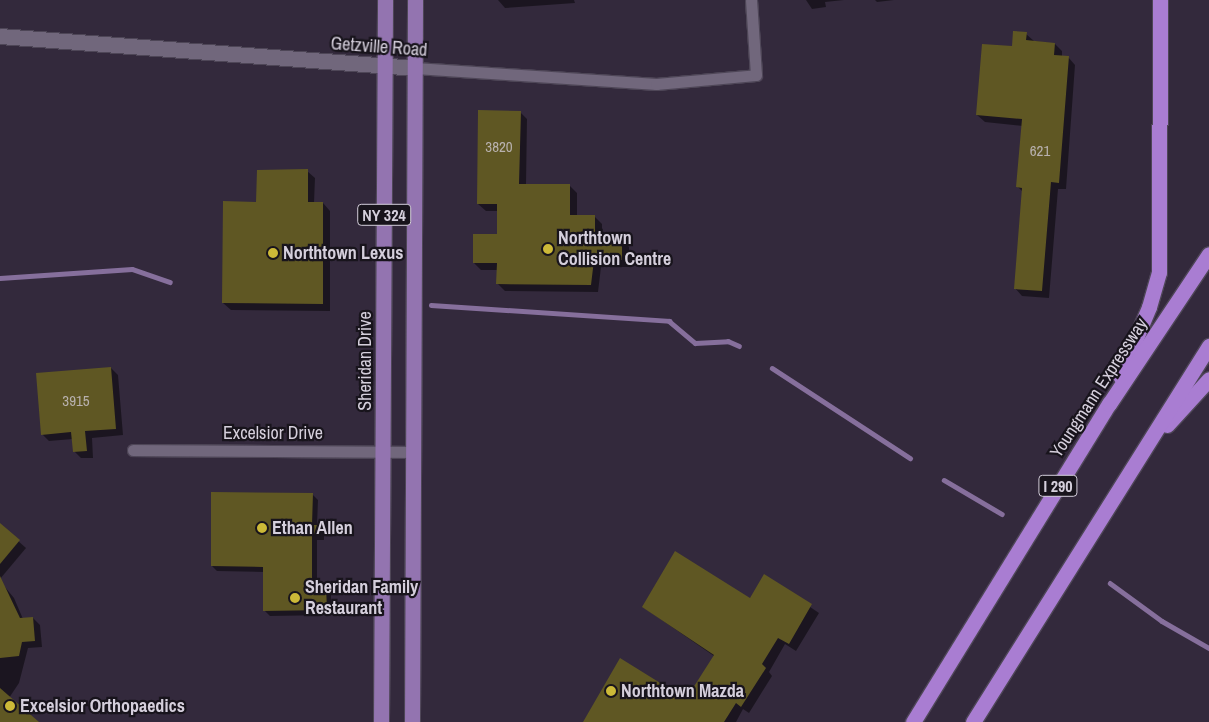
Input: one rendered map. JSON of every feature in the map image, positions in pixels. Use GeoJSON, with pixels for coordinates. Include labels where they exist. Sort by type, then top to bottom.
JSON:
{"type":"FeatureCollection","features":[{"type":"Feature","properties":{"kind":"highway"},"geometry":{"type":"LineString","coordinates":[[1109,404],[1149,307],[1158,272],[1160,0]]}},
{"type":"Feature","properties":{"kind":"highway","name":"Youngmann Expressway"},"geometry":{"type":"LineString","coordinates":[[913,722],[1109,404],[1209,254]]}},
{"type":"Feature","properties":{"kind":"highway"},"geometry":{"type":"LineString","coordinates":[[972,722],[1209,346]]}},
{"type":"Feature","properties":{"kind":"highway"},"geometry":{"type":"LineString","coordinates":[[1135,462],[1209,379]]}},
{"type":"Feature","properties":{"kind":"main road","name":"Sheridan Drive"},"geometry":{"type":"LineString","coordinates":[[382,722],[385,0]]}},
{"type":"Feature","properties":{"kind":"main road","name":"NY 324"},"geometry":{"type":"LineString","coordinates":[[412,722],[415,0]]}},
{"type":"Feature","properties":{"kind":"street","name":"Getzville Road"},"geometry":{"type":"LineString","coordinates":[[0,36],[385,66],[656,84],[756,75],[751,0]]}},
{"type":"Feature","properties":{"kind":"street","name":"Excelsior Drive"},"geometry":{"type":"LineString","coordinates":[[133,450],[414,452]]}},
{"type":"Feature","properties":{"kind":"building"},"geometry":{"type":"Polygon","coordinates":[[[1013,31],[1027,32],[1026,40],[1055,43],[1054,55],[1069,56],[1059,183],[1051,182],[1042,291],[1014,289],[1022,188],[1016,187],[1022,119],[976,115],[982,44],[1012,46],[1013,31]]]}},
{"type":"Feature","properties":{"kind":"building"},"geometry":{"type":"Polygon","coordinates":[[[478,110],[521,111],[519,184],[570,184],[570,215],[595,215],[595,239],[622,239],[622,260],[594,260],[591,285],[496,284],[497,263],[473,263],[473,234],[497,234],[497,204],[477,204],[478,110]]]}},
{"type":"Feature","properties":{"kind":"building","name":"Northtown Lexus"},"geometry":{"type":"Polygon","coordinates":[[[308,169],[308,202],[323,202],[323,304],[222,303],[223,201],[256,202],[257,170],[308,169]]]}},
{"type":"Feature","properties":{"kind":"building"},"geometry":{"type":"Polygon","coordinates":[[[111,367],[116,429],[85,431],[87,451],[73,452],[71,432],[41,435],[36,373],[111,367]]]}},
{"type":"Feature","properties":{"kind":"building","name":"Ethan Allen"},"geometry":{"type":"Polygon","coordinates":[[[211,492],[313,493],[312,525],[319,525],[319,535],[312,535],[312,586],[326,586],[327,610],[263,611],[263,567],[211,566],[211,492]]]}},
{"type":"Feature","properties":{"kind":"building"},"geometry":{"type":"Polygon","coordinates":[[[0,523],[20,540],[0,564],[0,523]]]}},
{"type":"Feature","properties":{"kind":"building"},"geometry":{"type":"Polygon","coordinates":[[[675,551],[750,598],[764,574],[812,604],[789,644],[778,638],[762,664],[766,668],[741,707],[736,703],[724,722],[583,722],[620,658],[686,699],[714,655],[642,607],[675,551]]]}},
{"type":"Feature","properties":{"kind":"building"},"geometry":{"type":"Polygon","coordinates":[[[0,576],[20,618],[33,617],[35,641],[22,642],[19,656],[0,658],[0,576]]]}},
{"type":"Feature","properties":{"kind":"building","name":"Excelsior Orthopaedics"},"geometry":{"type":"Polygon","coordinates":[[[0,688],[39,722],[0,722],[0,688]]]}},
{"type":"Feature","properties":{"kind":"waterway"},"geometry":{"type":"LineString","coordinates":[[0,278],[132,269],[170,282]]}},
{"type":"Feature","properties":{"kind":"waterway"},"geometry":{"type":"LineString","coordinates":[[431,305],[669,321],[695,343],[728,341],[739,346]]}},
{"type":"Feature","properties":{"kind":"waterway"},"geometry":{"type":"LineString","coordinates":[[772,368],[910,458]]}},
{"type":"Feature","properties":{"kind":"waterway"},"geometry":{"type":"LineString","coordinates":[[944,480],[1002,514]]}},
{"type":"Feature","properties":{"kind":"waterway"},"geometry":{"type":"LineString","coordinates":[[1110,583],[1162,621],[1209,648]]}},
{"type":"Feature","properties":{"kind":"place","name":"Northtown Collision Centre"},"geometry":{"type":"Point","coordinates":[548,249]}},
{"type":"Feature","properties":{"kind":"place","name":"Northtown Lexus"},"geometry":{"type":"Point","coordinates":[273,253]}},
{"type":"Feature","properties":{"kind":"place","name":"Ethan Allen"},"geometry":{"type":"Point","coordinates":[262,528]}},
{"type":"Feature","properties":{"kind":"place","name":"Sheridan Family Restaurant"},"geometry":{"type":"Point","coordinates":[295,598]}},
{"type":"Feature","properties":{"kind":"place","name":"Northtown Mazda"},"geometry":{"type":"Point","coordinates":[611,691]}},
{"type":"Feature","properties":{"kind":"place","name":"Excelsior Orthopaedics"},"geometry":{"type":"Point","coordinates":[10,706]}}]}
